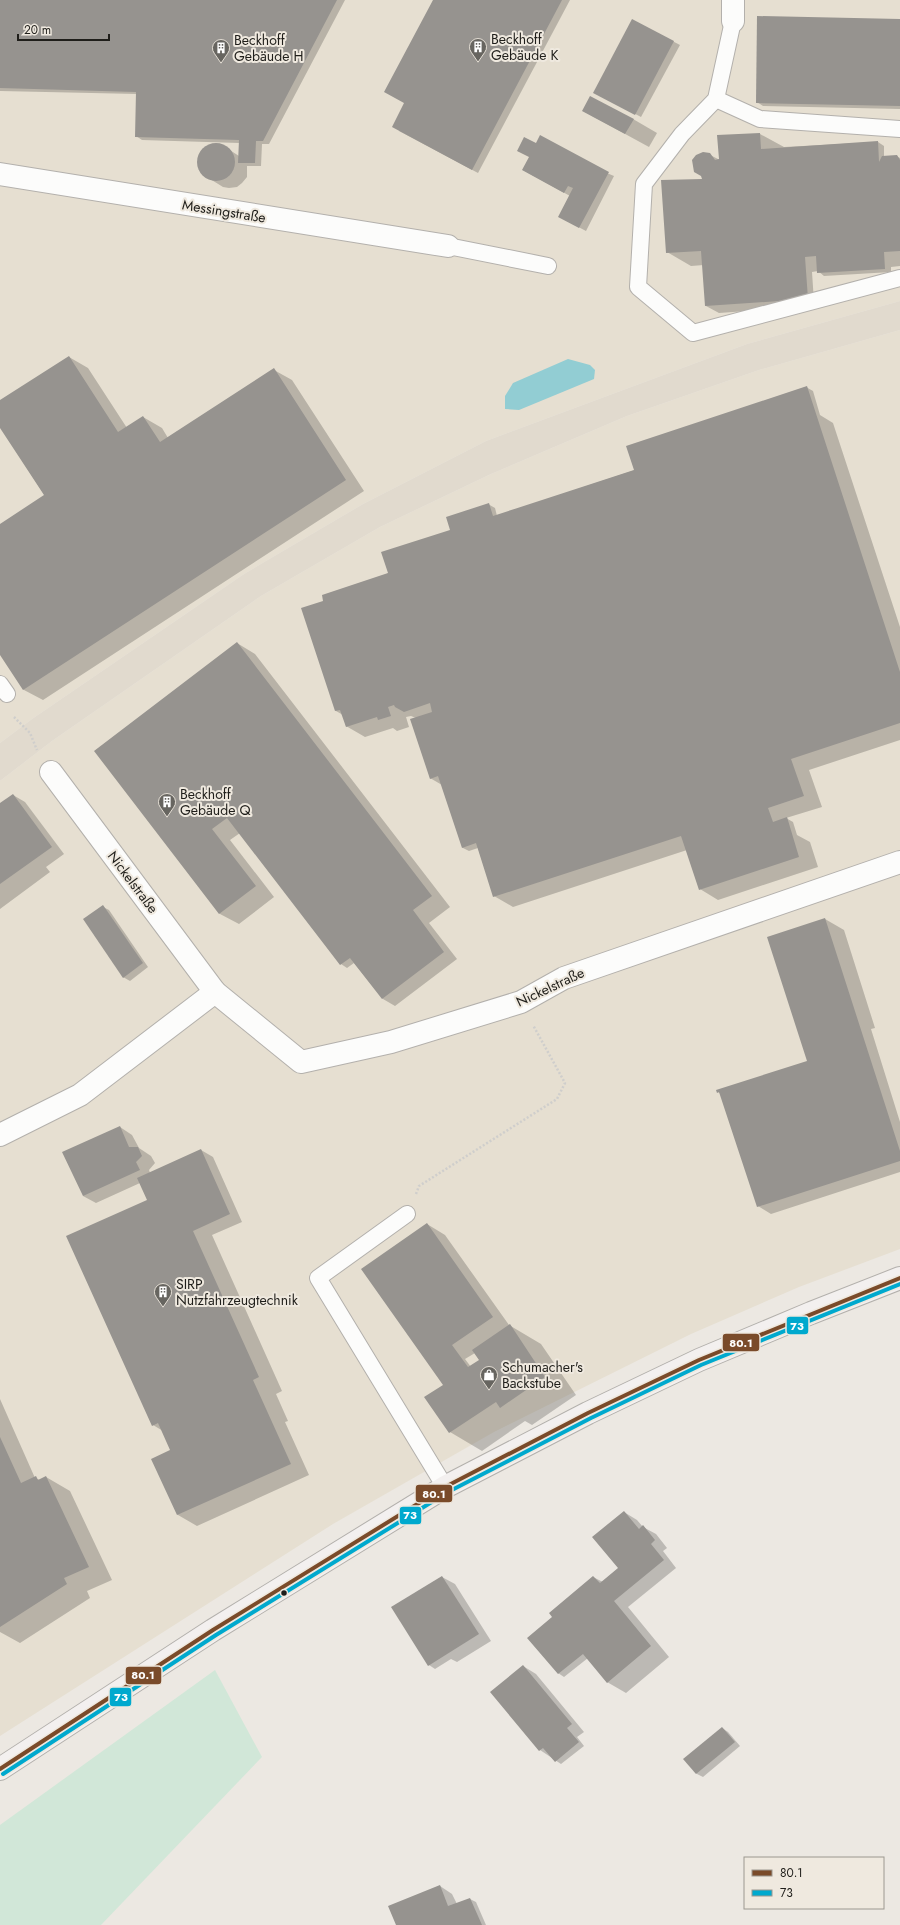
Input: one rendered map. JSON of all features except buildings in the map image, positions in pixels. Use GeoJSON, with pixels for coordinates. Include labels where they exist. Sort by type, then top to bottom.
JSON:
{"type":"FeatureCollection","features":[{"type":"Feature","properties":{"kind":"main road"},"geometry":{"type":"LineString","coordinates":[[0,1769],[213,1630],[445,1487],[588,1413],[699,1360],[811,1313],[900,1278]]}},
{"type":"Feature","properties":{"kind":"street"},"geometry":{"type":"LineString","coordinates":[[733,0],[733,21]]}},
{"type":"Feature","properties":{"kind":"street","name":"Messingstraße"},"geometry":{"type":"LineString","coordinates":[[0,174],[448,246]]}},
{"type":"Feature","properties":{"kind":"street","name":"Nickelstraße"},"geometry":{"type":"LineString","coordinates":[[51,772],[215,992],[301,1062],[391,1042],[521,1002],[564,978],[900,862]]}},
{"type":"Feature","properties":{"kind":"street"},"geometry":{"type":"LineString","coordinates":[[0,1135],[80,1095],[215,992]]}},
{"type":"Feature","properties":{"kind":"lane"},"geometry":{"type":"LineString","coordinates":[[733,21],[716,99],[682,134],[644,184],[638,287],[693,333],[900,278]]}},
{"type":"Feature","properties":{"kind":"lane"},"geometry":{"type":"LineString","coordinates":[[716,99],[760,119],[900,129]]}},
{"type":"Feature","properties":{"kind":"lane"},"geometry":{"type":"LineString","coordinates":[[448,246],[548,266]]}},
{"type":"Feature","properties":{"kind":"lane"},"geometry":{"type":"LineString","coordinates":[[408,1214],[318,1278],[445,1487]]}},
{"type":"Feature","properties":{"kind":"path"},"geometry":{"type":"LineString","coordinates":[[3,689],[10,714],[30,733],[39,756],[51,772]]}},
{"type":"Feature","properties":{"kind":"path"},"geometry":{"type":"LineString","coordinates":[[408,1214],[419,1186],[557,1099],[565,1083],[521,1002]]}},
{"type":"Feature","properties":{"kind":"shaded area"},"geometry":{"type":"Polygon","coordinates":[[[0,0],[900,0],[900,301],[747,344],[486,441],[363,504],[244,574],[32,719],[0,743],[0,0]]]}},
{"type":"Feature","properties":{"kind":"shaded area"},"geometry":{"type":"Polygon","coordinates":[[[900,301],[900,330],[759,370],[627,416],[491,474],[380,527],[261,596],[52,741],[0,781],[0,743],[32,719],[244,574],[363,504],[486,441],[747,344],[900,301]]]}},
{"type":"Feature","properties":{"kind":"shaded area"},"geometry":{"type":"Polygon","coordinates":[[[900,330],[900,1249],[799,1287],[691,1334],[494,1432],[333,1524],[0,1736],[0,781],[52,741],[261,596],[380,527],[491,474],[627,416],[759,370],[900,330]]]}},
{"type":"Feature","properties":{"kind":"green space"},"geometry":{"type":"Polygon","coordinates":[[[215,1670],[262,1757],[101,1925],[0,1925],[0,1825],[215,1670]]]}},
{"type":"Feature","properties":{"kind":"water"},"geometry":{"type":"Polygon","coordinates":[[[568,359],[590,365],[595,370],[594,379],[519,410],[505,409],[505,396],[513,383],[568,359]]]}},
{"type":"Feature","properties":{"kind":"transit line","name":"80.1"},"geometry":{"type":"LineString","coordinates":[[0,1769],[213,1630],[445,1487],[588,1413],[699,1360],[900,1278]]}},
{"type":"Feature","properties":{"kind":"transit line","name":"73"},"geometry":{"type":"LineString","coordinates":[[3,1774],[216,1635],[448,1492],[591,1418],[701,1365],[900,1284]]}},
{"type":"Feature","properties":{"kind":"place","name":"Beckhoff Gebäude K"},"geometry":{"type":"Point","coordinates":[478,62]}},
{"type":"Feature","properties":{"kind":"place","name":"Beckhoff Gebäude H"},"geometry":{"type":"Point","coordinates":[221,63]}},
{"type":"Feature","properties":{"kind":"place","name":"Beckhoff Gebäude Q"},"geometry":{"type":"Point","coordinates":[167,817]}},
{"type":"Feature","properties":{"kind":"place","name":"SIRP Nutzfahrzeugtechnik"},"geometry":{"type":"Point","coordinates":[163,1307]}},
{"type":"Feature","properties":{"kind":"place","name":"Schumacher's Backstube"},"geometry":{"type":"Point","coordinates":[489,1390]}}]}
